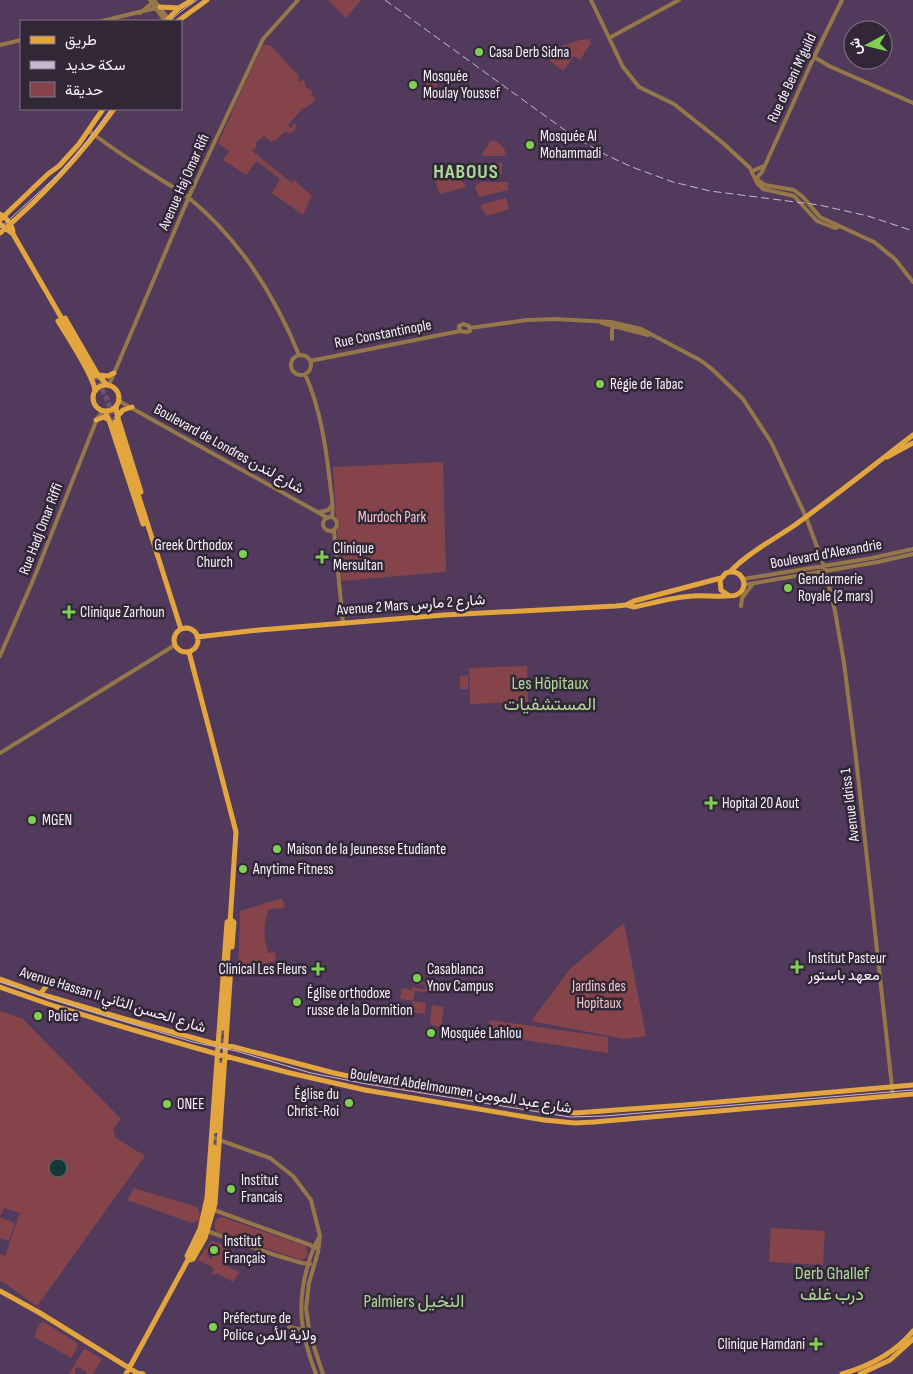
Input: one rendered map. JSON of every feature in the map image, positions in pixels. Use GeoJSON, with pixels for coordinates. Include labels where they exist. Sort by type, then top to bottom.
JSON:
{"type":"FeatureCollection","features":[{"type":"Feature","properties":{"kind":"main road"},"geometry":{"type":"LineString","coordinates":[[168,20],[179,8],[192,0]]}},
{"type":"Feature","properties":{"kind":"main road"},"geometry":{"type":"LineString","coordinates":[[179,20],[207,0]]}},
{"type":"Feature","properties":{"kind":"main road"},"geometry":{"type":"LineString","coordinates":[[158,8],[179,8]]}},
{"type":"Feature","properties":{"kind":"main road"},"geometry":{"type":"LineString","coordinates":[[102,110],[59,166],[1,217],[10,223],[13,228],[13,234],[39,282],[39,287],[89,374],[95,391],[94,401],[97,408],[104,411],[114,420],[150,523],[148,528],[181,630]]}},
{"type":"Feature","properties":{"kind":"main road"},"geometry":{"type":"LineString","coordinates":[[0,233],[56,181],[85,148],[113,110]]}},
{"type":"Feature","properties":{"kind":"main road"},"geometry":{"type":"LineString","coordinates":[[0,224],[13,234]]}},
{"type":"Feature","properties":{"kind":"main road"},"geometry":{"type":"LineString","coordinates":[[39,282],[43,282],[97,376],[117,390],[118,404],[114,420]]}},
{"type":"Feature","properties":{"kind":"main road"},"geometry":{"type":"LineString","coordinates":[[97,376],[106,376],[114,373]]}},
{"type":"Feature","properties":{"kind":"main road"},"geometry":{"type":"LineString","coordinates":[[95,391],[100,387],[108,385]]}},
{"type":"Feature","properties":{"kind":"main road"},"geometry":{"type":"LineString","coordinates":[[104,411],[111,410],[118,404]]}},
{"type":"Feature","properties":{"kind":"main road"},"geometry":{"type":"LineString","coordinates":[[114,420],[123,410],[132,407]]}},
{"type":"Feature","properties":{"kind":"main road"},"geometry":{"type":"LineString","coordinates":[[96,420],[104,417],[114,420]]}},
{"type":"Feature","properties":{"kind":"main road"},"geometry":{"type":"LineString","coordinates":[[730,572],[737,573],[743,582],[739,593],[734,596],[728,596],[720,588],[721,578],[725,574],[806,517],[913,435]]}},
{"type":"Feature","properties":{"kind":"main road"},"geometry":{"type":"LineString","coordinates":[[884,458],[913,442]]}},
{"type":"Feature","properties":{"kind":"main road"},"geometry":{"type":"LineString","coordinates":[[737,573],[740,567],[754,553]]}},
{"type":"Feature","properties":{"kind":"main road","name":"Avenue 2 Mars شارع 2 مارس"},"geometry":{"type":"LineString","coordinates":[[197,637],[454,614],[604,608],[626,605],[634,601],[721,578]]}},
{"type":"Feature","properties":{"kind":"main road","name":"Avenue 2 Mars شارع 2 مارس"},"geometry":{"type":"LineString","coordinates":[[626,605],[634,607],[693,596],[728,596]]}},
{"type":"Feature","properties":{"kind":"main road"},"geometry":{"type":"LineString","coordinates":[[190,629],[197,637],[196,646],[189,652],[180,651],[175,645],[175,636],[181,630],[190,629]]}},
{"type":"Feature","properties":{"kind":"main road"},"geometry":{"type":"LineString","coordinates":[[189,652],[236,828],[223,1028]]}},
{"type":"Feature","properties":{"kind":"main road"},"geometry":{"type":"LineString","coordinates":[[189,1260],[187,1256],[200,1229],[206,1208],[227,922],[231,920]]}},
{"type":"Feature","properties":{"kind":"main road"},"geometry":{"type":"LineString","coordinates":[[189,1260],[193,1260],[207,1231],[214,1210],[234,922],[231,920]]}},
{"type":"Feature","properties":{"kind":"main road","name":"Avenue Hassan II شارع الحسن الثاني"},"geometry":{"type":"LineString","coordinates":[[0,979],[132,1021],[218,1045]]}},
{"type":"Feature","properties":{"kind":"main road"},"geometry":{"type":"LineString","coordinates":[[41,993],[47,985]]}},
{"type":"Feature","properties":{"kind":"main road","name":"Avenue Hassan II شارع الحسن الثاني"},"geometry":{"type":"LineString","coordinates":[[0,987],[54,1006],[218,1054]]}},
{"type":"Feature","properties":{"kind":"main road","name":"Boulevard Abdelmoumen شارع عبد المومن"},"geometry":{"type":"LineString","coordinates":[[218,1045],[367,1081],[575,1113],[913,1085]]}},
{"type":"Feature","properties":{"kind":"main road","name":"Boulevard Abdelmoumen شارع عبد المومن"},"geometry":{"type":"LineString","coordinates":[[218,1054],[366,1090],[544,1120],[574,1123],[674,1116],[913,1094]]}},
{"type":"Feature","properties":{"kind":"main road"},"geometry":{"type":"LineString","coordinates":[[215,1131],[220,1066]]}},
{"type":"Feature","properties":{"kind":"main road"},"geometry":{"type":"LineString","coordinates":[[673,1106],[678,1098]]}},
{"type":"Feature","properties":{"kind":"main road"},"geometry":{"type":"LineString","coordinates":[[126,1374],[203,1232],[210,1209],[214,1147]]}},
{"type":"Feature","properties":{"kind":"main road"},"geometry":{"type":"LineString","coordinates":[[0,1291],[40,1313],[139,1374]]}},
{"type":"Feature","properties":{"kind":"main road"},"geometry":{"type":"LineString","coordinates":[[842,1374],[870,1364],[887,1355],[913,1331]]}},
{"type":"Feature","properties":{"kind":"main road"},"geometry":{"type":"LineString","coordinates":[[860,1374],[890,1360],[913,1340]]}},
{"type":"Feature","properties":{"kind":"street","name":"Avenue Haj Omar Rifi"},"geometry":{"type":"LineString","coordinates":[[108,385],[188,197],[263,39],[298,0]]}},
{"type":"Feature","properties":{"kind":"street"},"geometry":{"type":"LineString","coordinates":[[591,0],[628,75],[639,87],[674,104],[739,157],[752,171],[757,183],[763,189],[794,196],[812,217],[822,224],[838,227],[864,236],[895,259],[913,282]]}},
{"type":"Feature","properties":{"kind":"street"},"geometry":{"type":"LineString","coordinates":[[609,38],[678,0]]}},
{"type":"Feature","properties":{"kind":"street","name":"Rue de Beni M'guild"},"geometry":{"type":"LineString","coordinates":[[756,179],[762,172],[842,0]]}},
{"type":"Feature","properties":{"kind":"street"},"geometry":{"type":"LineString","coordinates":[[140,13],[153,1],[166,20]]}},
{"type":"Feature","properties":{"kind":"street"},"geometry":{"type":"LineString","coordinates":[[107,20],[158,8]]}},
{"type":"Feature","properties":{"kind":"street"},"geometry":{"type":"LineString","coordinates":[[0,45],[20,40]]}},
{"type":"Feature","properties":{"kind":"street"},"geometry":{"type":"LineString","coordinates":[[814,57],[829,66],[913,103]]}},
{"type":"Feature","properties":{"kind":"street"},"geometry":{"type":"LineString","coordinates":[[88,130],[188,197],[218,225],[251,267],[278,310],[299,355]]}},
{"type":"Feature","properties":{"kind":"street"},"geometry":{"type":"LineString","coordinates":[[752,171],[764,166]]}},
{"type":"Feature","properties":{"kind":"street"},"geometry":{"type":"LineString","coordinates":[[470,328],[469,332],[458,328],[461,324],[467,325],[470,328],[536,320],[563,319],[611,322],[634,330]]}},
{"type":"Feature","properties":{"kind":"street"},"geometry":{"type":"LineString","coordinates":[[600,322],[634,330]]}},
{"type":"Feature","properties":{"kind":"street"},"geometry":{"type":"LineString","coordinates":[[612,326],[612,339]]}},
{"type":"Feature","properties":{"kind":"street","name":"Rue Constantinople"},"geometry":{"type":"LineString","coordinates":[[310,361],[460,330]]}},
{"type":"Feature","properties":{"kind":"street","name":"Avenue Idriss 1"},"geometry":{"type":"LineString","coordinates":[[634,330],[673,344],[700,360],[728,383],[743,399],[771,442],[806,517],[826,571],[836,612],[845,672],[893,1096]]}},
{"type":"Feature","properties":{"kind":"street"},"geometry":{"type":"LineString","coordinates":[[299,355],[306,356],[310,361],[310,369],[305,374],[297,374],[292,367],[294,359],[299,355]]}},
{"type":"Feature","properties":{"kind":"street"},"geometry":{"type":"LineString","coordinates":[[305,374],[322,430],[332,505],[330,518]]}},
{"type":"Feature","properties":{"kind":"street","name":"Boulevard de Londres شارع لندن"},"geometry":{"type":"LineString","coordinates":[[118,404],[132,407],[330,518]]}},
{"type":"Feature","properties":{"kind":"street","name":"Rue Hadj Omar Riffi"},"geometry":{"type":"LineString","coordinates":[[0,656],[34,578],[96,420],[104,411]]}},
{"type":"Feature","properties":{"kind":"street"},"geometry":{"type":"LineString","coordinates":[[320,512],[328,510],[332,505]]}},
{"type":"Feature","properties":{"kind":"street"},"geometry":{"type":"LineString","coordinates":[[334,531],[327,531],[324,528],[324,522],[330,518],[336,519],[338,524],[334,531],[343,623]]}},
{"type":"Feature","properties":{"kind":"street","name":"Boulevard d'Alexandrie"},"geometry":{"type":"LineString","coordinates":[[743,582],[913,549]]}},
{"type":"Feature","properties":{"kind":"street","name":"Boulevard d'Alexandrie"},"geometry":{"type":"LineString","coordinates":[[743,582],[754,584],[913,554]]}},
{"type":"Feature","properties":{"kind":"street"},"geometry":{"type":"LineString","coordinates":[[741,606],[742,598],[754,584]]}},
{"type":"Feature","properties":{"kind":"street"},"geometry":{"type":"LineString","coordinates":[[0,753],[175,645]]}},
{"type":"Feature","properties":{"kind":"street"},"geometry":{"type":"LineString","coordinates":[[211,1138],[270,1158],[293,1176],[310,1200],[320,1236],[318,1252],[309,1282],[306,1308],[310,1335],[322,1374]]}},
{"type":"Feature","properties":{"kind":"street"},"geometry":{"type":"LineString","coordinates":[[214,1210],[314,1247],[318,1252]]}},
{"type":"Feature","properties":{"kind":"street"},"geometry":{"type":"LineString","coordinates":[[207,1231],[308,1265],[315,1262]]}},
{"type":"Feature","properties":{"kind":"street"},"geometry":{"type":"LineString","coordinates":[[316,1374],[303,1330],[300,1300],[308,1265],[320,1236]]}},
{"type":"Feature","properties":{"kind":"street"},"geometry":{"type":"LineString","coordinates":[[289,1327],[303,1330]]}},
{"type":"Feature","properties":{"kind":"green space"},"geometry":{"type":"Polygon","coordinates":[[[328,0],[361,0],[346,18],[328,0]]]}},
{"type":"Feature","properties":{"kind":"green space"},"geometry":{"type":"Polygon","coordinates":[[[589,39],[591,43],[580,60],[574,56],[563,71],[540,53],[580,40],[589,39]]]}},
{"type":"Feature","properties":{"kind":"green space"},"geometry":{"type":"Polygon","coordinates":[[[263,45],[270,45],[297,74],[298,80],[300,82],[303,80],[306,84],[305,86],[313,92],[311,94],[316,99],[305,109],[304,107],[288,125],[291,128],[294,123],[297,127],[290,134],[286,131],[271,142],[264,136],[255,143],[257,146],[252,151],[292,183],[294,180],[312,196],[303,215],[272,193],[280,179],[257,161],[246,175],[223,160],[229,151],[218,143],[263,45]]]}},
{"type":"Feature","properties":{"kind":"green space"},"geometry":{"type":"Polygon","coordinates":[[[425,82],[437,82],[436,102],[425,100],[425,82]]]}},
{"type":"Feature","properties":{"kind":"green space"},"geometry":{"type":"Polygon","coordinates":[[[491,140],[502,145],[506,156],[482,156],[491,140]]]}},
{"type":"Feature","properties":{"kind":"green space"},"geometry":{"type":"Polygon","coordinates":[[[481,163],[502,163],[502,174],[478,173],[477,165],[481,163]]]}},
{"type":"Feature","properties":{"kind":"green space"},"geometry":{"type":"Polygon","coordinates":[[[431,169],[456,174],[466,187],[440,194],[431,169]]]}},
{"type":"Feature","properties":{"kind":"green space"},"geometry":{"type":"Polygon","coordinates":[[[480,182],[508,182],[508,190],[479,197],[475,187],[480,182]]]}},
{"type":"Feature","properties":{"kind":"green space"},"geometry":{"type":"Polygon","coordinates":[[[506,198],[509,209],[486,216],[480,205],[506,198]]]}},
{"type":"Feature","properties":{"kind":"green space","name":"Murdoch Park"},"geometry":{"type":"Polygon","coordinates":[[[443,462],[446,572],[341,581],[337,531],[340,524],[336,517],[333,467],[443,462]]]}},
{"type":"Feature","properties":{"kind":"green space"},"geometry":{"type":"Polygon","coordinates":[[[527,666],[528,702],[470,704],[469,668],[527,666]]]}},
{"type":"Feature","properties":{"kind":"green space"},"geometry":{"type":"Polygon","coordinates":[[[468,675],[468,689],[460,689],[460,676],[468,675]]]}},
{"type":"Feature","properties":{"kind":"green space"},"geometry":{"type":"Polygon","coordinates":[[[282,898],[285,908],[269,909],[265,926],[268,953],[275,952],[276,961],[238,972],[240,911],[282,898]]]}},
{"type":"Feature","properties":{"kind":"green space","name":"Jardins des Hopitaux"},"geometry":{"type":"Polygon","coordinates":[[[624,923],[646,1036],[625,1039],[531,1021],[570,969],[624,923]]]}},
{"type":"Feature","properties":{"kind":"green space"},"geometry":{"type":"Polygon","coordinates":[[[419,983],[430,983],[428,992],[415,991],[413,1001],[400,999],[402,988],[412,990],[413,987],[425,990],[425,984],[418,985],[419,983]]]}},
{"type":"Feature","properties":{"kind":"green space"},"geometry":{"type":"Polygon","coordinates":[[[413,1001],[426,1003],[425,1014],[411,1012],[413,1001]]]}},
{"type":"Feature","properties":{"kind":"green space"},"geometry":{"type":"Polygon","coordinates":[[[432,1005],[444,1007],[441,1027],[432,1025],[430,1022],[432,1005]]]}},
{"type":"Feature","properties":{"kind":"green space"},"geometry":{"type":"Polygon","coordinates":[[[0,1011],[23,1019],[121,1119],[113,1130],[116,1138],[145,1156],[37,1306],[0,1281],[0,1254],[5,1256],[20,1213],[4,1208],[0,1216],[0,1011]]]}},
{"type":"Feature","properties":{"kind":"green space"},"geometry":{"type":"Polygon","coordinates":[[[490,1020],[608,1037],[608,1053],[492,1035],[488,1029],[490,1020]]]}},
{"type":"Feature","properties":{"kind":"green space"},"geometry":{"type":"Polygon","coordinates":[[[134,1188],[197,1207],[200,1214],[199,1220],[192,1223],[127,1200],[134,1188]]]}},
{"type":"Feature","properties":{"kind":"green space"},"geometry":{"type":"Polygon","coordinates":[[[0,1217],[15,1223],[9,1241],[0,1238],[0,1217]]]}},
{"type":"Feature","properties":{"kind":"green space"},"geometry":{"type":"Polygon","coordinates":[[[222,1217],[305,1246],[307,1249],[306,1258],[301,1260],[219,1233],[215,1229],[215,1223],[218,1218],[222,1217]]]}},
{"type":"Feature","properties":{"kind":"green space"},"geometry":{"type":"Polygon","coordinates":[[[771,1228],[825,1231],[823,1265],[769,1262],[771,1228]]]}},
{"type":"Feature","properties":{"kind":"green space"},"geometry":{"type":"Polygon","coordinates":[[[212,1241],[228,1246],[222,1263],[239,1272],[233,1282],[216,1273],[215,1275],[212,1273],[214,1268],[198,1260],[212,1241]],[[213,1243],[211,1244],[207,1255],[211,1260],[213,1257],[212,1253],[219,1256],[221,1253],[216,1250],[218,1248],[213,1243]]]}},
{"type":"Feature","properties":{"kind":"green space"},"geometry":{"type":"Polygon","coordinates":[[[44,1322],[77,1343],[78,1346],[71,1358],[34,1337],[39,1324],[44,1322]]]}},
{"type":"Feature","properties":{"kind":"green space"},"geometry":{"type":"Polygon","coordinates":[[[84,1349],[102,1359],[93,1374],[87,1374],[79,1367],[75,1369],[75,1374],[69,1374],[84,1349]]]}},
{"type":"Feature","properties":{"kind":"shaded area"},"geometry":{"type":"Polygon","coordinates":[[[58,1159],[64,1162],[67,1168],[64,1174],[58,1177],[52,1174],[49,1168],[52,1162],[58,1159]]]}},
{"type":"Feature","properties":{"kind":"tunnel"},"geometry":{"type":"LineString","coordinates":[[95,376],[106,397],[115,422]]}},
{"type":"Feature","properties":{"kind":"tunnel"},"geometry":{"type":"LineString","coordinates":[[220,1065],[223,1028]]}},
{"type":"Feature","properties":{"kind":"tunnel"},"geometry":{"type":"LineString","coordinates":[[214,1147],[215,1131]]}},
{"type":"Feature","properties":{"kind":"tram line"},"geometry":{"type":"LineString","coordinates":[[171,20],[197,0]]}},
{"type":"Feature","properties":{"kind":"tram line"},"geometry":{"type":"LineString","coordinates":[[0,228],[59,174],[80,151],[110,110]]}},
{"type":"Feature","properties":{"kind":"tram line"},"geometry":{"type":"LineString","coordinates":[[0,982],[193,1042],[236,1051],[311,1073],[570,1117],[605,1116],[913,1090]]}},
{"type":"Feature","properties":{"kind":"railway"},"geometry":{"type":"LineString","coordinates":[[385,0],[573,136],[632,167],[673,182],[710,191],[819,205],[868,216],[913,231]]}},
{"type":"Feature","properties":{"kind":"place","name":"Casa Derb Sidna"},"geometry":{"type":"Point","coordinates":[479,52]}},
{"type":"Feature","properties":{"kind":"place","name":"Mosquée Moulay Youssef"},"geometry":{"type":"Point","coordinates":[413,85]}},
{"type":"Feature","properties":{"kind":"place","name":"Mosquée Al Mohammadi"},"geometry":{"type":"Point","coordinates":[530,145]}},
{"type":"Feature","properties":{"kind":"place","name":"Régie de Tabac"},"geometry":{"type":"Point","coordinates":[600,384]}},
{"type":"Feature","properties":{"kind":"place","name":"Greek Orthodox Church"},"geometry":{"type":"Point","coordinates":[243,554]}},
{"type":"Feature","properties":{"kind":"place","name":"Clinique Mersultan"},"geometry":{"type":"Point","coordinates":[322,557]}},
{"type":"Feature","properties":{"kind":"place","name":"Gendarmerie Royale (2 mars)"},"geometry":{"type":"Point","coordinates":[788,588]}},
{"type":"Feature","properties":{"kind":"place","name":"Clinique Zarhoun"},"geometry":{"type":"Point","coordinates":[69,612]}},
{"type":"Feature","properties":{"kind":"place","name":"Hopital 20 Aout"},"geometry":{"type":"Point","coordinates":[711,803]}},
{"type":"Feature","properties":{"kind":"place","name":"MGEN"},"geometry":{"type":"Point","coordinates":[32,820]}},
{"type":"Feature","properties":{"kind":"place","name":"Maison de la Jeunesse Etudiante"},"geometry":{"type":"Point","coordinates":[277,849]}},
{"type":"Feature","properties":{"kind":"place","name":"Anytime Fitness"},"geometry":{"type":"Point","coordinates":[243,869]}},
{"type":"Feature","properties":{"kind":"place","name":"Institut Pasteur معهد باستور"},"geometry":{"type":"Point","coordinates":[797,967]}},
{"type":"Feature","properties":{"kind":"place","name":"Clinical Les Fleurs"},"geometry":{"type":"Point","coordinates":[318,969]}},
{"type":"Feature","properties":{"kind":"place","name":"Casablanca Ynov Campus"},"geometry":{"type":"Point","coordinates":[417,978]}},
{"type":"Feature","properties":{"kind":"place","name":"Église orthodoxe russe de la Dormition"},"geometry":{"type":"Point","coordinates":[297,1002]}},
{"type":"Feature","properties":{"kind":"place","name":"Police"},"geometry":{"type":"Point","coordinates":[38,1016]}},
{"type":"Feature","properties":{"kind":"place","name":"Mosquée Lahlou"},"geometry":{"type":"Point","coordinates":[431,1033]}},
{"type":"Feature","properties":{"kind":"place","name":"Église du Christ-Roi"},"geometry":{"type":"Point","coordinates":[349,1103]}},
{"type":"Feature","properties":{"kind":"place","name":"ONEE"},"geometry":{"type":"Point","coordinates":[167,1104]}},
{"type":"Feature","properties":{"kind":"place","name":"Institut Francais"},"geometry":{"type":"Point","coordinates":[231,1189]}},
{"type":"Feature","properties":{"kind":"place","name":"Institut Français"},"geometry":{"type":"Point","coordinates":[214,1250]}},
{"type":"Feature","properties":{"kind":"place","name":"Préfecture de Police ولاية الأمن"},"geometry":{"type":"Point","coordinates":[213,1327]}},
{"type":"Feature","properties":{"kind":"place","name":"Clinique Hamdani"},"geometry":{"type":"Point","coordinates":[816,1344]}},
{"type":"Feature","properties":{"kind":"district","name":"HABOUS"},"geometry":{"type":"Point","coordinates":[466,172]}},
{"type":"Feature","properties":{"kind":"district","name":"Les Hôpitaux المستشفيات"},"geometry":{"type":"Point","coordinates":[550,693]}},
{"type":"Feature","properties":{"kind":"district","name":"Derb Ghallef درب غلف"},"geometry":{"type":"Point","coordinates":[832,1283]}},
{"type":"Feature","properties":{"kind":"district","name":"Palmiers النخيل"},"geometry":{"type":"Point","coordinates":[414,1301]}}]}
